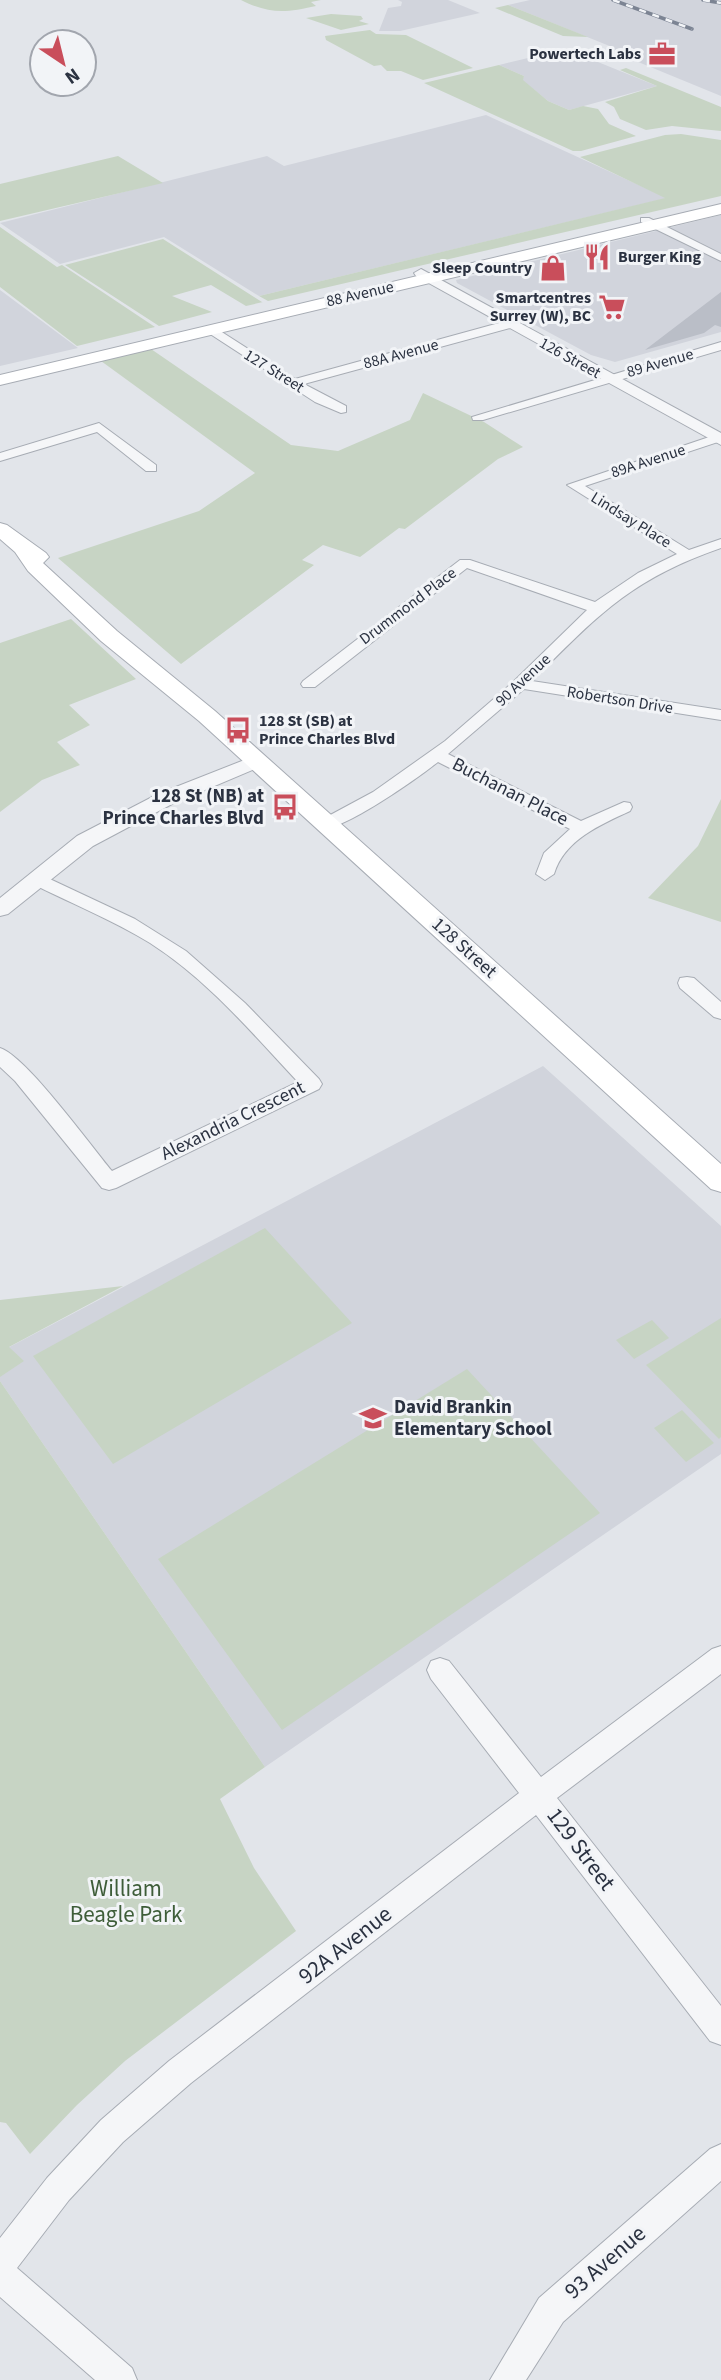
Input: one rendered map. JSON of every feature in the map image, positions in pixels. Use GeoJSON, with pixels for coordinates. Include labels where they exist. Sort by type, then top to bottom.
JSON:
{"type":"FeatureCollection","features":[{"type":"Feature","properties":{"kind":"main road","name":"88 Avenue"},"geometry":{"type":"LineString","coordinates":[[0,373],[654,221],[721,202]]}},
{"type":"Feature","properties":{"kind":"main road","name":"88 Avenue"},"geometry":{"type":"LineString","coordinates":[[654,221],[721,209]]}},
{"type":"Feature","properties":{"kind":"main road","name":"88 Avenue"},"geometry":{"type":"LineString","coordinates":[[0,380],[425,275]]}},
{"type":"Feature","properties":{"kind":"main road","name":"128 Street"},"geometry":{"type":"LineString","coordinates":[[0,529],[23,548],[34,567],[73,604],[207,716],[721,1181]]}},
{"type":"Feature","properties":{"kind":"street"},"geometry":{"type":"LineString","coordinates":[[654,221],[721,251]]}},
{"type":"Feature","properties":{"kind":"street"},"geometry":{"type":"LineString","coordinates":[[654,221],[721,258]]}},
{"type":"Feature","properties":{"kind":"street","name":"126 Street"},"geometry":{"type":"LineString","coordinates":[[425,275],[720,439]]}},
{"type":"Feature","properties":{"kind":"street","name":"88A Avenue"},"geometry":{"type":"LineString","coordinates":[[293,383],[510,324]]}},
{"type":"Feature","properties":{"kind":"street","name":"127 Street"},"geometry":{"type":"LineString","coordinates":[[210,330],[319,399],[341,408]]}},
{"type":"Feature","properties":{"kind":"street","name":"89 Avenue"},"geometry":{"type":"LineString","coordinates":[[478,417],[721,346]]}},
{"type":"Feature","properties":{"kind":"street"},"geometry":{"type":"LineString","coordinates":[[0,457],[99,427],[151,468]]}},
{"type":"Feature","properties":{"kind":"street","name":"89A Avenue"},"geometry":{"type":"LineString","coordinates":[[574,485],[720,439]]}},
{"type":"Feature","properties":{"kind":"street","name":"Lindsay Place"},"geometry":{"type":"LineString","coordinates":[[574,485],[688,555]]}},
{"type":"Feature","properties":{"kind":"street","name":"90 Avenue"},"geometry":{"type":"LineString","coordinates":[[327,824],[373,800],[439,756],[520,684],[597,608],[622,589],[688,555],[721,543]]}},
{"type":"Feature","properties":{"kind":"street","name":"Drummond Place"},"geometry":{"type":"LineString","coordinates":[[309,684],[464,559],[597,608]]}},
{"type":"Feature","properties":{"kind":"street","name":"Robertson Drive"},"geometry":{"type":"LineString","coordinates":[[520,684],[721,715]]}},
{"type":"Feature","properties":{"kind":"street","name":"Buchanan Place"},"geometry":{"type":"LineString","coordinates":[[439,756],[581,828]]}},
{"type":"Feature","properties":{"kind":"street"},"geometry":{"type":"LineString","coordinates":[[0,909],[85,841],[165,799],[257,761]]}},
{"type":"Feature","properties":{"kind":"street","name":"Buchanan Place"},"geometry":{"type":"LineString","coordinates":[[545,874],[550,857],[581,828],[624,807]]}},
{"type":"Feature","properties":{"kind":"street","name":"Alexandria Crescent"},"geometry":{"type":"LineString","coordinates":[[0,1055],[22,1076],[109,1182],[312,1084],[193,966],[156,939],[37,879]]}},
{"type":"Feature","properties":{"kind":"street"},"geometry":{"type":"LineString","coordinates":[[687,983],[721,1012]]}},
{"type":"Feature","properties":{"kind":"street","name":"92A Avenue"},"geometry":{"type":"LineString","coordinates":[[0,2264],[58,2189],[121,2123],[180,2072],[721,1658]]}},
{"type":"Feature","properties":{"kind":"street","name":"129 Street"},"geometry":{"type":"LineString","coordinates":[[440,1670],[721,2030]]}},
{"type":"Feature","properties":{"kind":"street","name":"93 Avenue"},"geometry":{"type":"LineString","coordinates":[[507,2380],[551,2310],[721,2160]]}},
{"type":"Feature","properties":{"kind":"street"},"geometry":{"type":"LineString","coordinates":[[0,2275],[120,2380]]}},
{"type":"Feature","properties":{"kind":"shaded area"},"geometry":{"type":"Polygon","coordinates":[[[398,0],[448,0],[480,13],[400,31],[379,31],[388,8],[401,6],[402,2],[398,0]]]}},
{"type":"Feature","properties":{"kind":"shaded area","name":"Powertech Labs"},"geometry":{"type":"Polygon","coordinates":[[[530,0],[721,0],[721,96],[609,50],[612,47],[508,5],[530,0]]]}},
{"type":"Feature","properties":{"kind":"shaded area"},"geometry":{"type":"Polygon","coordinates":[[[566,49],[657,86],[569,110],[548,101],[522,80],[524,76],[499,65],[566,49]]]}},
{"type":"Feature","properties":{"kind":"shaded area"},"geometry":{"type":"Polygon","coordinates":[[[486,115],[667,198],[259,296],[164,237],[60,264],[0,223],[267,156],[284,166],[486,115]]]}},
{"type":"Feature","properties":{"kind":"shaded area","name":"Smartcentres Surrey (W), BC"},"geometry":{"type":"Polygon","coordinates":[[[721,215],[721,332],[615,362],[591,355],[457,283],[456,280],[721,215]]]}},
{"type":"Feature","properties":{"kind":"shaded area"},"geometry":{"type":"Polygon","coordinates":[[[0,290],[78,348],[0,366],[0,290]]]}},
{"type":"Feature","properties":{"kind":"shaded area","name":"David Brankin Elementary School"},"geometry":{"type":"Polygon","coordinates":[[[543,1066],[721,1226],[721,1454],[265,1767],[0,1381],[0,1352],[543,1066]]]}},
{"type":"Feature","properties":{"kind":"green space"},"geometry":{"type":"Polygon","coordinates":[[[241,0],[321,0],[311,2],[316,6],[277,11],[241,0]]]}},
{"type":"Feature","properties":{"kind":"green space"},"geometry":{"type":"Polygon","coordinates":[[[508,5],[588,37],[563,36],[495,8],[508,5]]]}},
{"type":"Feature","properties":{"kind":"green space"},"geometry":{"type":"Polygon","coordinates":[[[331,14],[361,16],[363,19],[359,21],[369,24],[341,30],[306,18],[331,14]]]}},
{"type":"Feature","properties":{"kind":"green space"},"geometry":{"type":"Polygon","coordinates":[[[370,30],[376,34],[406,35],[473,68],[423,80],[401,71],[387,71],[381,65],[374,66],[326,40],[325,36],[370,30]]]}},
{"type":"Feature","properties":{"kind":"green space"},"geometry":{"type":"Polygon","coordinates":[[[499,65],[524,76],[523,80],[548,101],[569,110],[583,106],[598,109],[609,124],[636,136],[573,151],[424,83],[499,65]]]}},
{"type":"Feature","properties":{"kind":"green space"},"geometry":{"type":"Polygon","coordinates":[[[626,68],[721,107],[721,131],[672,126],[646,130],[620,119],[614,107],[605,102],[657,86],[620,70],[626,68]]]}},
{"type":"Feature","properties":{"kind":"green space"},"geometry":{"type":"Polygon","coordinates":[[[681,134],[721,140],[721,196],[268,301],[259,296],[665,198],[580,157],[665,135],[681,134]]]}},
{"type":"Feature","properties":{"kind":"green space"},"geometry":{"type":"Polygon","coordinates":[[[118,156],[163,183],[0,221],[0,184],[118,156]]]}},
{"type":"Feature","properties":{"kind":"green space"},"geometry":{"type":"Polygon","coordinates":[[[0,227],[57,267],[62,265],[155,327],[77,346],[0,287],[0,227]]]}},
{"type":"Feature","properties":{"kind":"green space"},"geometry":{"type":"Polygon","coordinates":[[[163,239],[263,302],[246,306],[211,285],[172,296],[212,312],[159,326],[65,265],[163,239]]]}},
{"type":"Feature","properties":{"kind":"green space"},"geometry":{"type":"Polygon","coordinates":[[[151,349],[291,445],[338,451],[410,420],[423,393],[484,422],[523,447],[498,459],[405,529],[399,528],[360,557],[323,545],[302,560],[314,565],[181,664],[58,558],[199,511],[255,473],[101,361],[151,349]]]}},
{"type":"Feature","properties":{"kind":"green space"},"geometry":{"type":"Polygon","coordinates":[[[71,619],[136,679],[69,705],[90,725],[57,742],[80,765],[42,780],[0,812],[0,643],[71,619]]]}},
{"type":"Feature","properties":{"kind":"green space"},"geometry":{"type":"Polygon","coordinates":[[[721,799],[721,922],[648,898],[698,846],[721,799]]]}},
{"type":"Feature","properties":{"kind":"green space"},"geometry":{"type":"Polygon","coordinates":[[[265,1228],[352,1323],[113,1464],[33,1356],[265,1228]]]}},
{"type":"Feature","properties":{"kind":"green space"},"geometry":{"type":"Polygon","coordinates":[[[123,1286],[9,1347],[24,1361],[0,1377],[0,1300],[123,1286]]]}},
{"type":"Feature","properties":{"kind":"green space"},"geometry":{"type":"Polygon","coordinates":[[[721,1318],[721,1437],[719,1439],[646,1365],[721,1318]]]}},
{"type":"Feature","properties":{"kind":"green space"},"geometry":{"type":"Polygon","coordinates":[[[652,1320],[669,1338],[634,1359],[616,1340],[652,1320]]]}},
{"type":"Feature","properties":{"kind":"green space"},"geometry":{"type":"Polygon","coordinates":[[[467,1369],[600,1513],[282,1730],[158,1559],[467,1369]]]}},
{"type":"Feature","properties":{"kind":"green space","name":"William Beagle Park"},"geometry":{"type":"Polygon","coordinates":[[[0,1381],[265,1767],[220,1799],[254,1868],[296,1931],[125,2061],[77,2105],[30,2154],[6,2123],[0,2122],[0,1381]]]}},
{"type":"Feature","properties":{"kind":"green space"},"geometry":{"type":"Polygon","coordinates":[[[682,1410],[714,1443],[686,1462],[654,1428],[682,1410]]]}},
{"type":"Feature","properties":{"kind":"building"},"geometry":{"type":"Polygon","coordinates":[[[721,292],[721,327],[715,325],[704,333],[645,350],[721,292]]]}},
{"type":"Feature","properties":{"kind":"railway"},"geometry":{"type":"LineString","coordinates":[[613,0],[692,29]]}},
{"type":"Feature","properties":{"kind":"railway"},"geometry":{"type":"LineString","coordinates":[[703,0],[721,3]]}},
{"type":"Feature","properties":{"kind":"place","name":"Powertech Labs"},"geometry":{"type":"Point","coordinates":[662,54]}},
{"type":"Feature","properties":{"kind":"place","name":"Burger King"},"geometry":{"type":"Point","coordinates":[597,257]}},
{"type":"Feature","properties":{"kind":"place","name":"Sleep Country"},"geometry":{"type":"Point","coordinates":[553,268]}},
{"type":"Feature","properties":{"kind":"place","name":"Smartcentres Surrey (W), BC"},"geometry":{"type":"Point","coordinates":[612,307]}},
{"type":"Feature","properties":{"kind":"place","name":"128 St (SB) at Prince Charles Blvd"},"geometry":{"type":"Point","coordinates":[238,730]}},
{"type":"Feature","properties":{"kind":"place","name":"128 St (NB) at Prince Charles Blvd"},"geometry":{"type":"Point","coordinates":[285,807]}},
{"type":"Feature","properties":{"kind":"place","name":"David Brankin Elementary School"},"geometry":{"type":"Point","coordinates":[373,1418]}}]}
